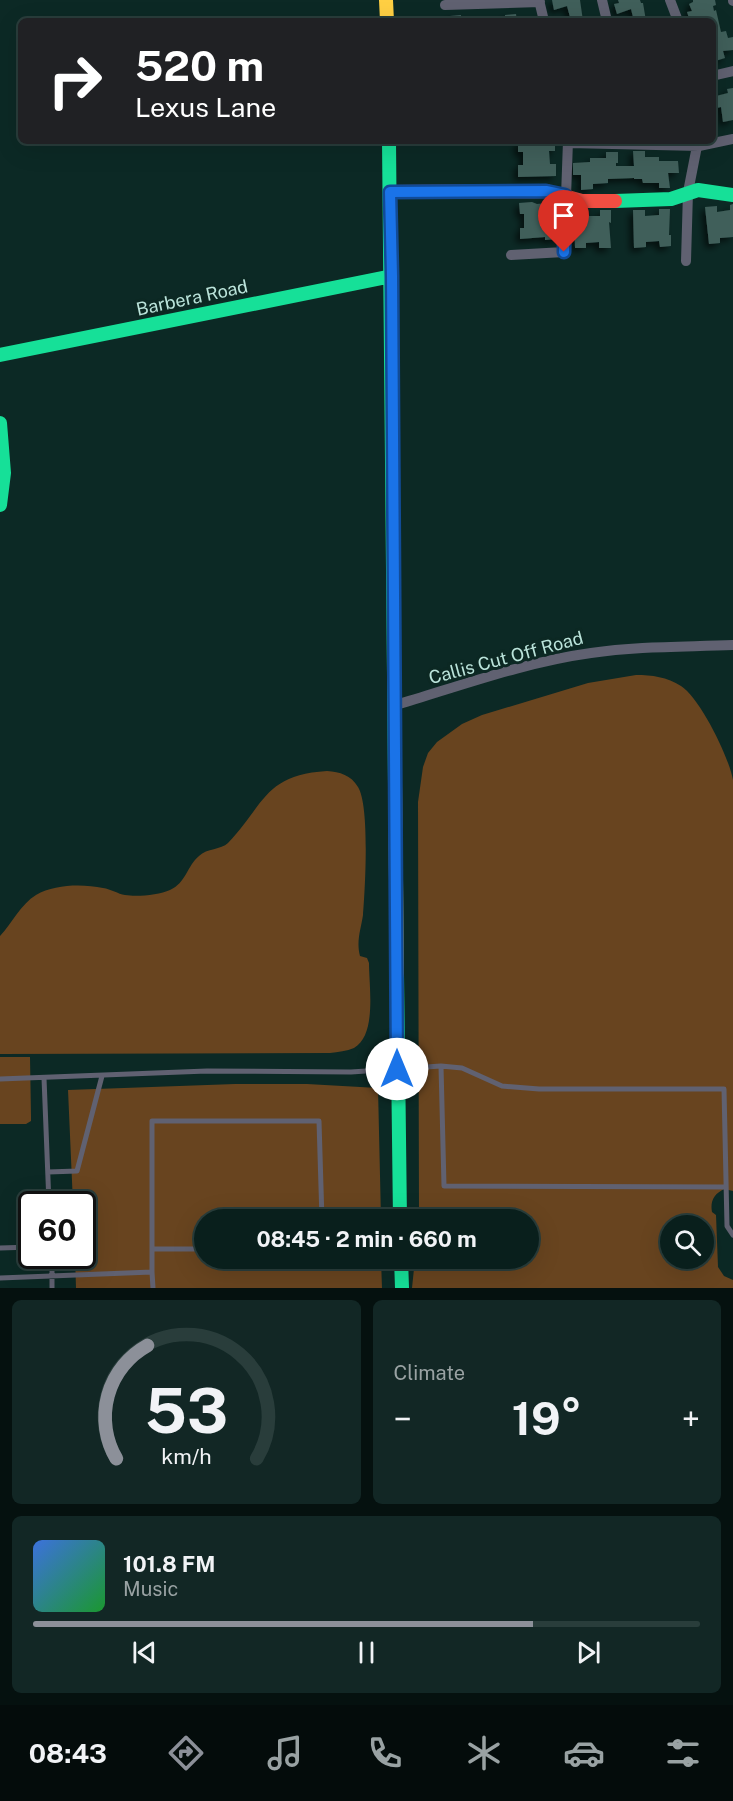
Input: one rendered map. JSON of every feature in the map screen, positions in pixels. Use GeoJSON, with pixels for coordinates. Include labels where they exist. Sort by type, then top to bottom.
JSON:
{"type":"FeatureCollection","features":[{"type":"Feature","properties":{"kind":"main road"},"geometry":{"type":"LineString","coordinates":[[386,0],[387,18]]}},
{"type":"Feature","properties":{"kind":"main road"},"geometry":{"type":"LineString","coordinates":[[389,144],[400,1209]]}},
{"type":"Feature","properties":{"kind":"main road"},"geometry":{"type":"LineString","coordinates":[[390,192],[546,191],[586,202],[676,198],[688,192],[702,190],[733,195]]}},
{"type":"Feature","properties":{"kind":"main road","name":"Barbera Road"},"geometry":{"type":"LineString","coordinates":[[0,356],[392,276]]}},
{"type":"Feature","properties":{"kind":"main road"},"geometry":{"type":"LineString","coordinates":[[0,423],[4,473],[0,505]]}},
{"type":"Feature","properties":{"kind":"main road"},"geometry":{"type":"LineString","coordinates":[[401,1269],[402,1288]]}},
{"type":"Feature","properties":{"kind":"street"},"geometry":{"type":"LineString","coordinates":[[602,0],[606,18]]}},
{"type":"Feature","properties":{"kind":"street"},"geometry":{"type":"LineString","coordinates":[[670,0],[677,18]]}},
{"type":"Feature","properties":{"kind":"street"},"geometry":{"type":"LineString","coordinates":[[445,5],[540,1],[543,18]]}},
{"type":"Feature","properties":{"kind":"street"},"geometry":{"type":"LineString","coordinates":[[716,75],[733,71]]}},
{"type":"Feature","properties":{"kind":"street"},"geometry":{"type":"LineString","coordinates":[[716,141],[733,139]]}},
{"type":"Feature","properties":{"kind":"street"},"geometry":{"type":"LineString","coordinates":[[511,255],[564,252],[568,144]]}},
{"type":"Feature","properties":{"kind":"street"},"geometry":{"type":"LineString","coordinates":[[686,261],[688,192],[698,144]]}},
{"type":"Feature","properties":{"kind":"street","name":"Callis Cut Off Road"},"geometry":{"type":"LineString","coordinates":[[396,705],[502,674],[589,653],[623,649],[733,645]]}},
{"type":"Feature","properties":{"kind":"lane"},"geometry":{"type":"LineString","coordinates":[[441,1066],[444,1186],[726,1187]]}},
{"type":"Feature","properties":{"kind":"lane"},"geometry":{"type":"LineString","coordinates":[[0,1079],[207,1071],[351,1072],[441,1066],[462,1068],[502,1086],[539,1089],[724,1089],[728,1226],[733,1235]]}},
{"type":"Feature","properties":{"kind":"lane"},"geometry":{"type":"LineString","coordinates":[[48,1172],[77,1171],[102,1076]]}},
{"type":"Feature","properties":{"kind":"lane"},"geometry":{"type":"LineString","coordinates":[[44,1078],[49,1191]]}},
{"type":"Feature","properties":{"kind":"lane"},"geometry":{"type":"LineString","coordinates":[[153,1288],[152,1121],[319,1121],[322,1209]]}},
{"type":"Feature","properties":{"kind":"lane"},"geometry":{"type":"LineString","coordinates":[[0,1248],[18,1247]]}},
{"type":"Feature","properties":{"kind":"lane"},"geometry":{"type":"LineString","coordinates":[[152,1249],[194,1249]]}},
{"type":"Feature","properties":{"kind":"lane"},"geometry":{"type":"LineString","coordinates":[[52,1269],[52,1288]]}},
{"type":"Feature","properties":{"kind":"lane"},"geometry":{"type":"LineString","coordinates":[[0,1278],[152,1272]]}},
{"type":"Feature","properties":{"kind":"shaded area"},"geometry":{"type":"Polygon","coordinates":[[[636,675],[654,676],[676,683],[689,693],[705,715],[726,757],[733,780],[733,1191],[724,1189],[718,1193],[712,1201],[712,1212],[716,1215],[718,1267],[724,1276],[733,1280],[733,1288],[412,1288],[414,1269],[539,1269],[539,1209],[419,1209],[418,802],[423,767],[428,753],[437,742],[462,724],[482,715],[588,683],[636,675]]]}},
{"type":"Feature","properties":{"kind":"shaded area"},"geometry":{"type":"Polygon","coordinates":[[[327,771],[345,775],[355,783],[362,797],[364,812],[365,887],[358,945],[360,956],[367,958],[369,963],[370,1009],[366,1032],[361,1042],[354,1048],[330,1053],[0,1054],[0,936],[21,908],[31,899],[44,891],[69,886],[95,887],[130,896],[170,890],[180,883],[199,856],[228,843],[259,804],[278,785],[290,778],[327,771]]]}},
{"type":"Feature","properties":{"kind":"shaded area"},"geometry":{"type":"Polygon","coordinates":[[[0,1057],[30,1057],[31,1121],[26,1124],[0,1124],[0,1057]]]}},
{"type":"Feature","properties":{"kind":"shaded area"},"geometry":{"type":"Polygon","coordinates":[[[235,1084],[307,1084],[378,1088],[381,1209],[194,1209],[194,1269],[381,1269],[382,1288],[76,1288],[75,1269],[96,1269],[96,1191],[72,1191],[68,1090],[235,1084]]]}},
{"type":"Feature","properties":{"kind":"building"},"geometry":{"type":"Polygon","coordinates":[[[552,0],[580,0],[583,18],[570,18],[567,6],[554,10],[552,0]]]}},
{"type":"Feature","properties":{"kind":"building"},"geometry":{"type":"Polygon","coordinates":[[[618,0],[640,0],[643,3],[646,18],[633,18],[631,9],[617,14],[614,4],[619,3],[618,0]]]}},
{"type":"Feature","properties":{"kind":"building"},"geometry":{"type":"Polygon","coordinates":[[[693,0],[715,0],[716,5],[713,6],[721,32],[726,31],[728,38],[733,37],[733,50],[723,51],[725,58],[716,61],[716,18],[689,18],[687,12],[692,11],[689,4],[693,0]]]}},
{"type":"Feature","properties":{"kind":"building"},"geometry":{"type":"Polygon","coordinates":[[[516,14],[517,18],[505,18],[505,15],[516,14]]]}},
{"type":"Feature","properties":{"kind":"building"},"geometry":{"type":"Polygon","coordinates":[[[461,15],[461,18],[450,18],[450,16],[461,15]]]}},
{"type":"Feature","properties":{"kind":"building"},"geometry":{"type":"Polygon","coordinates":[[[733,88],[733,120],[723,122],[721,107],[716,108],[716,96],[728,93],[727,89],[733,88]]]}},
{"type":"Feature","properties":{"kind":"building"},"geometry":{"type":"Polygon","coordinates":[[[518,144],[555,144],[555,151],[549,151],[550,164],[556,164],[556,176],[518,177],[518,165],[523,165],[523,152],[518,152],[518,144]]]}},
{"type":"Feature","properties":{"kind":"building"},"geometry":{"type":"Polygon","coordinates":[[[633,151],[645,151],[645,157],[659,157],[659,161],[678,161],[679,173],[668,173],[670,188],[659,188],[659,183],[643,183],[642,179],[634,178],[608,179],[608,183],[593,184],[593,189],[581,190],[581,175],[573,175],[573,163],[590,162],[590,158],[606,158],[606,152],[618,152],[616,166],[634,166],[633,151]]]}},
{"type":"Feature","properties":{"kind":"building"},"geometry":{"type":"Polygon","coordinates":[[[557,202],[557,214],[550,214],[551,227],[557,227],[557,239],[545,240],[545,237],[520,239],[520,228],[524,228],[524,214],[520,214],[519,203],[537,204],[557,202]]]}},
{"type":"Feature","properties":{"kind":"building"},"geometry":{"type":"Polygon","coordinates":[[[733,204],[733,237],[720,238],[720,243],[709,244],[705,207],[717,206],[717,212],[730,210],[730,205],[733,204]]]}},
{"type":"Feature","properties":{"kind":"building"},"geometry":{"type":"Polygon","coordinates":[[[659,209],[670,209],[671,246],[660,247],[659,241],[646,242],[646,247],[634,248],[633,210],[645,210],[645,216],[659,215],[659,209]]]}},
{"type":"Feature","properties":{"kind":"building"},"geometry":{"type":"Polygon","coordinates":[[[586,210],[586,216],[600,216],[600,210],[611,210],[611,223],[609,222],[611,248],[599,248],[599,242],[586,243],[586,248],[575,248],[574,211],[586,210]]]}},
{"type":"Feature","properties":{"kind":"traffic: fast"},"geometry":{"type":"LineString","coordinates":[[389,144],[395,784]]}},
{"type":"Feature","properties":{"kind":"traffic: fast"},"geometry":{"type":"LineString","coordinates":[[615,201],[671,199],[698,190],[733,195]]}},
{"type":"Feature","properties":{"kind":"traffic: fast"},"geometry":{"type":"LineString","coordinates":[[0,355],[392,276]]}},
{"type":"Feature","properties":{"kind":"traffic: fast"},"geometry":{"type":"LineString","coordinates":[[0,423],[4,473],[0,505]]}},
{"type":"Feature","properties":{"kind":"traffic: fast"},"geometry":{"type":"LineString","coordinates":[[397,974],[400,1209]]}},
{"type":"Feature","properties":{"kind":"traffic: fast"},"geometry":{"type":"LineString","coordinates":[[401,1269],[402,1288]]}},
{"type":"Feature","properties":{"kind":"traffic: slow"},"geometry":{"type":"LineString","coordinates":[[386,0],[387,18]]}},
{"type":"Feature","properties":{"kind":"traffic: slow"},"geometry":{"type":"LineString","coordinates":[[395,784],[397,974]]}},
{"type":"Feature","properties":{"kind":"traffic: jam"},"geometry":{"type":"LineString","coordinates":[[390,192],[546,191],[582,201],[615,201]]}},
{"type":"Feature","properties":{"kind":"route"},"geometry":{"type":"LineString","coordinates":[[397,1069],[396,705],[390,192],[558,192],[565,195],[564,252]]}}]}
